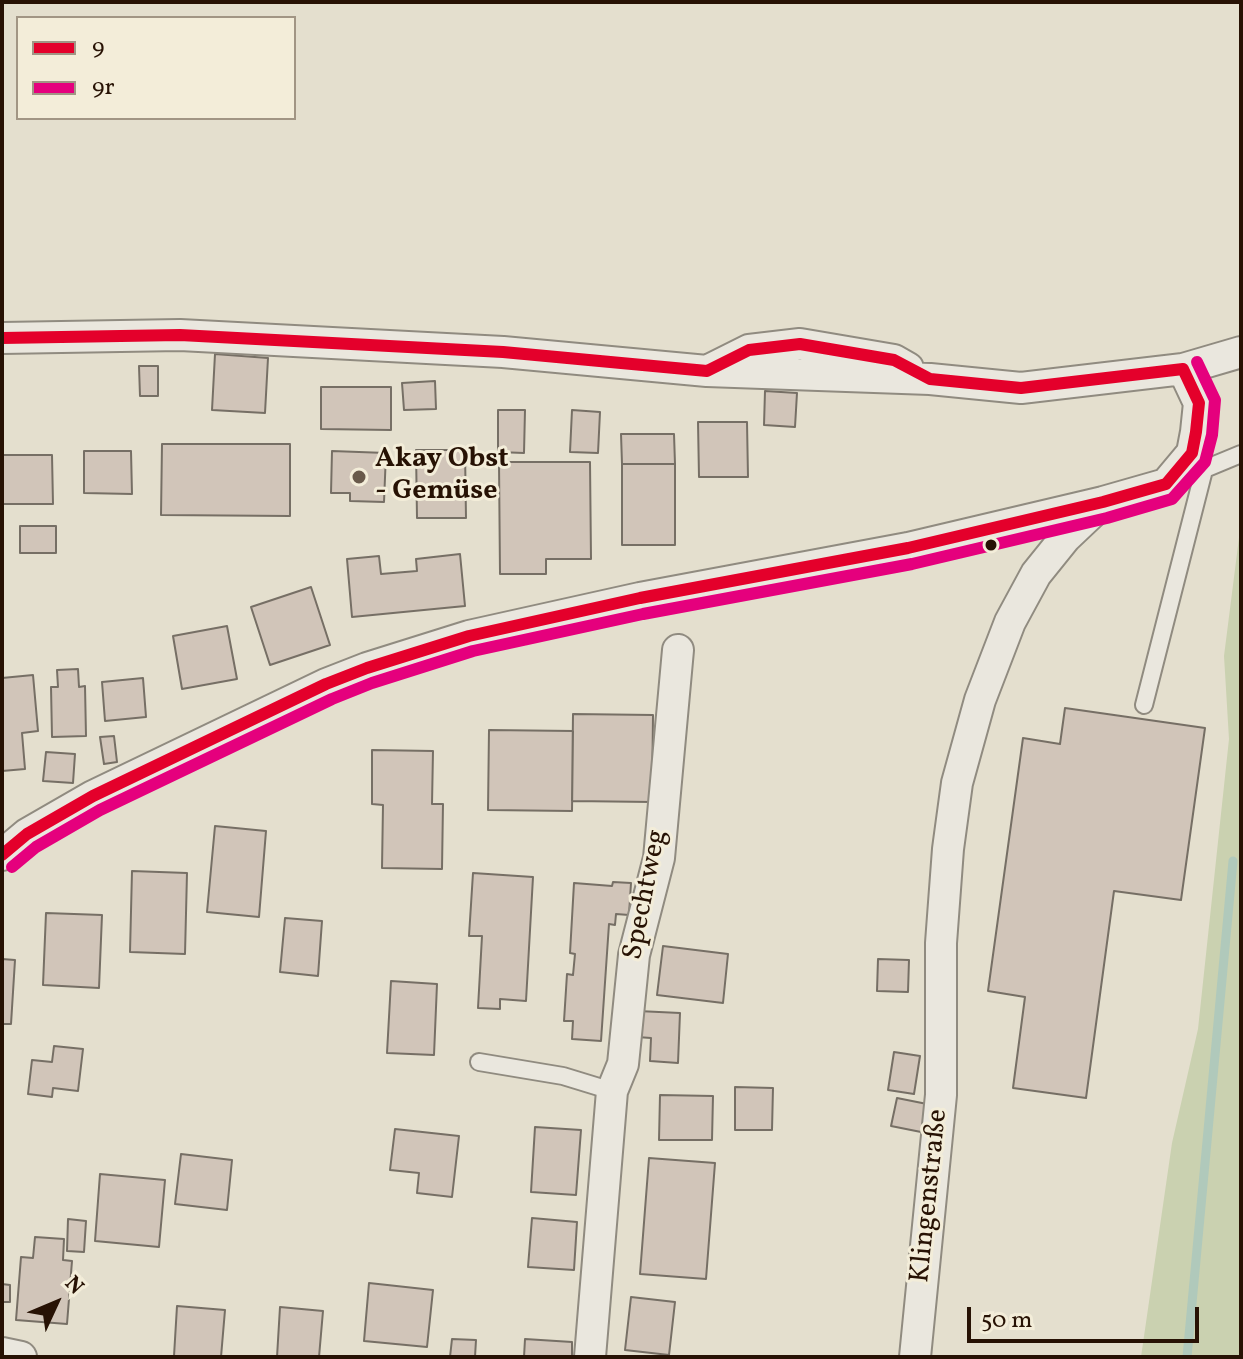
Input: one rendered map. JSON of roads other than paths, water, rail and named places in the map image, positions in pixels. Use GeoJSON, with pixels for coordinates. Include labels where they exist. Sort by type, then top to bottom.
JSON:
{"type":"FeatureCollection","features":[{"type":"Feature","properties":{"kind":"street"},"geometry":{"type":"LineString","coordinates":[[2,338],[180,335],[503,352],[707,371],[930,379],[1021,388],[1183,369],[1241,352]]}},
{"type":"Feature","properties":{"kind":"street"},"geometry":{"type":"LineString","coordinates":[[2,855],[14,835],[326,684],[367,668],[469,636],[640,598],[908,548],[1166,484],[1192,453],[1196,432],[1199,403],[1183,369]]}},
{"type":"Feature","properties":{"kind":"street","name":"Klingenstraße"},"geometry":{"type":"LineString","coordinates":[[915,1357],[941,1095],[941,943],[957,783],[980,700],[1010,622],[1036,574],[1065,538],[1103,502]]}},
{"type":"Feature","properties":{"kind":"street","name":"Spechtweg"},"geometry":{"type":"LineString","coordinates":[[590,1357],[612,1091],[623,1064],[634,955],[659,858],[678,650]]}},
{"type":"Feature","properties":{"kind":"street"},"geometry":{"type":"LineString","coordinates":[[2,1353],[21,1357]]}},
{"type":"Feature","properties":{"kind":"lane"},"geometry":{"type":"LineString","coordinates":[[1166,484],[1241,454]]}},
{"type":"Feature","properties":{"kind":"lane"},"geometry":{"type":"LineString","coordinates":[[1144,705],[1204,470]]}},
{"type":"Feature","properties":{"kind":"lane"},"geometry":{"type":"LineString","coordinates":[[479,1062],[563,1076],[612,1091]]}},
{"type":"Feature","properties":{"kind":"waterway"},"geometry":{"type":"LineString","coordinates":[[1187,1357],[1233,861]]}},
{"type":"Feature","properties":{"kind":"place","name":"Akay Obst - Gemüse"},"geometry":{"type":"Point","coordinates":[359,477]}}]}
